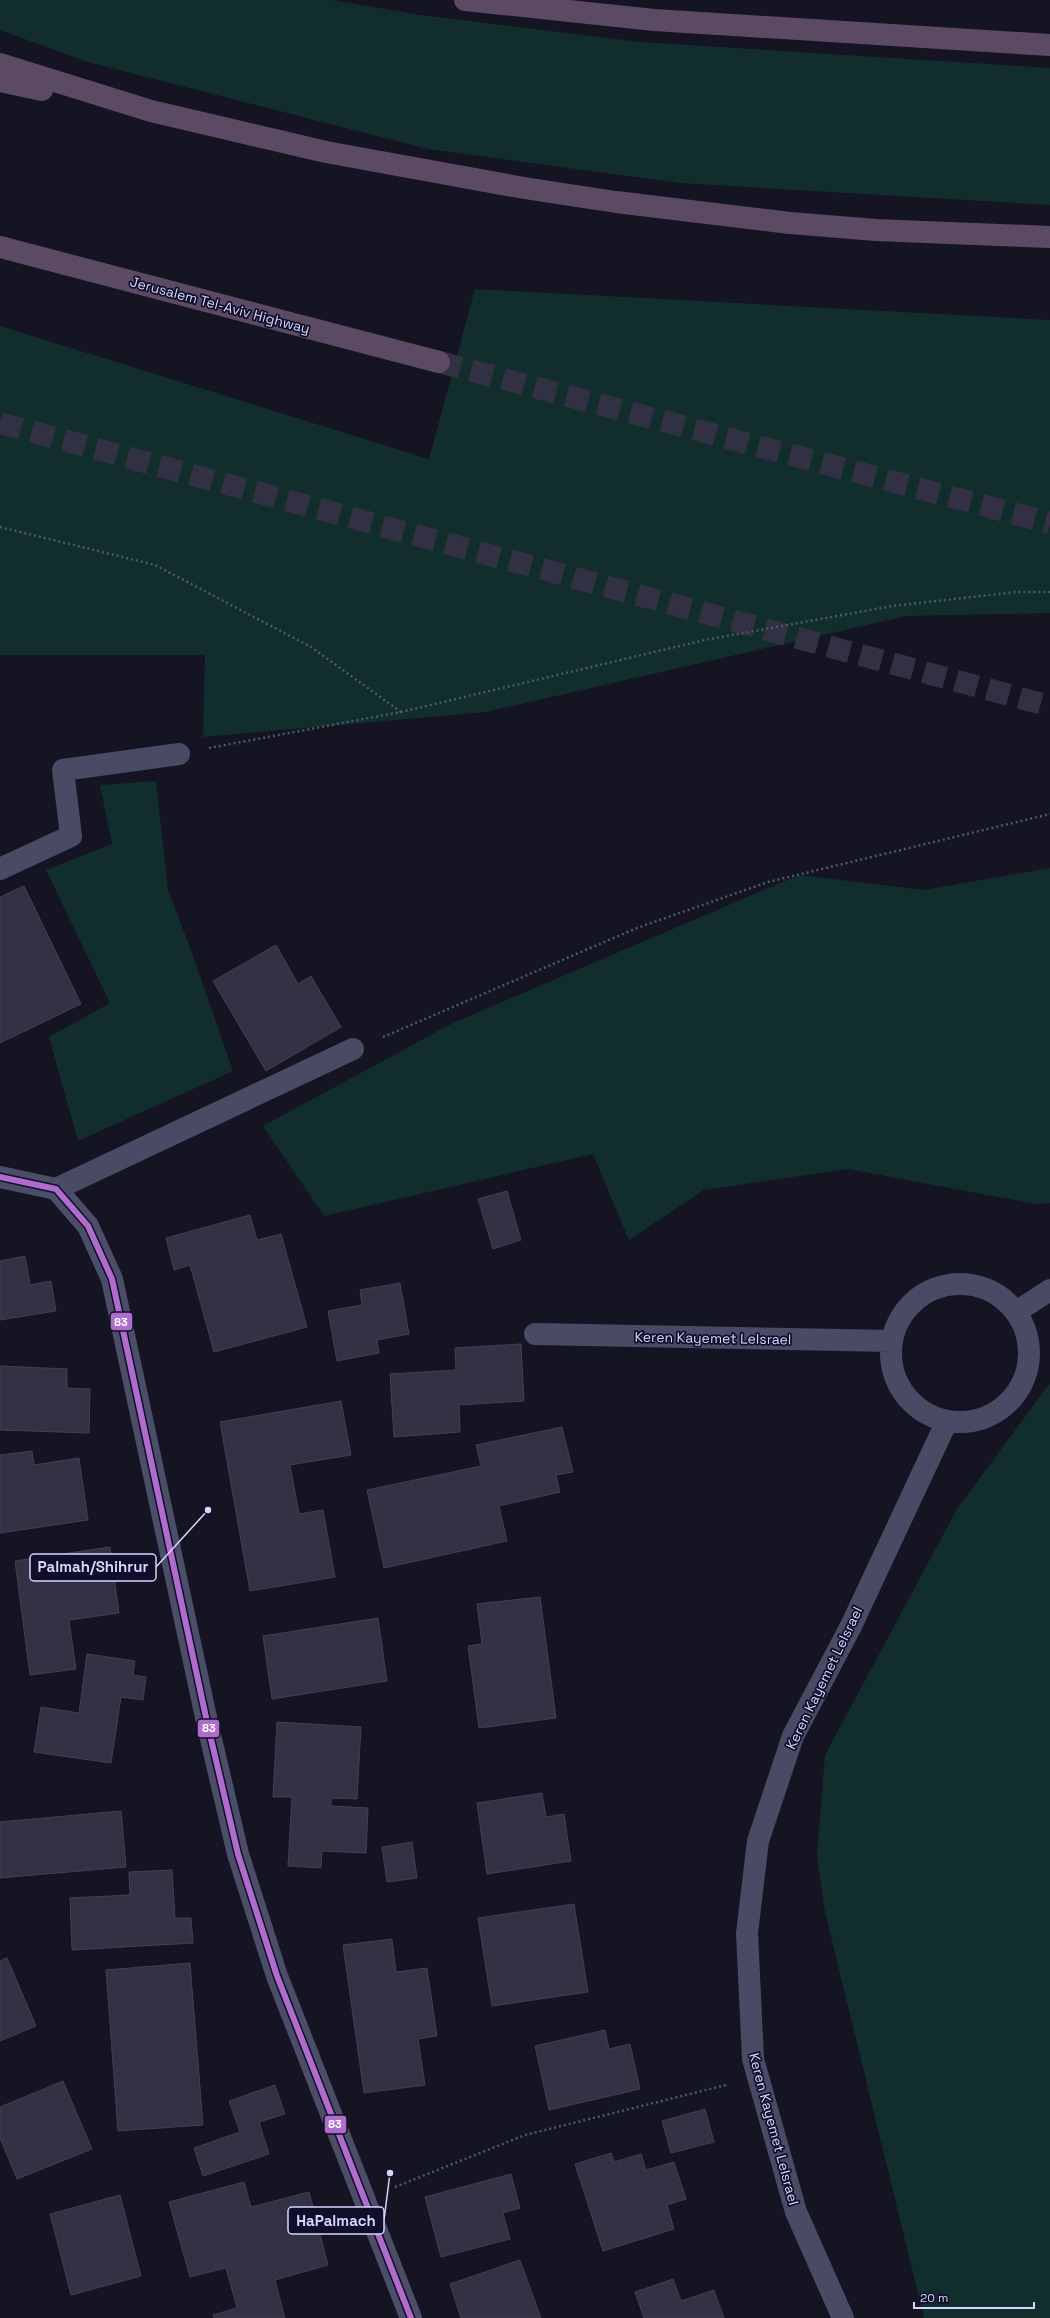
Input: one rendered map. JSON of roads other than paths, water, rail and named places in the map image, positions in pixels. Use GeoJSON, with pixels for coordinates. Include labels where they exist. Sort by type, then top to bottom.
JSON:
{"type":"FeatureCollection","features":[{"type":"Feature","properties":{"kind":"highway"},"geometry":{"type":"LineString","coordinates":[[465,0],[654,20],[1050,45]]}},
{"type":"Feature","properties":{"kind":"highway"},"geometry":{"type":"LineString","coordinates":[[0,64],[150,111],[326,152],[429,172],[623,203],[790,223],[892,230],[1050,237]]}},
{"type":"Feature","properties":{"kind":"highway"},"geometry":{"type":"LineString","coordinates":[[0,81],[220,127]]}},
{"type":"Feature","properties":{"kind":"highway","name":"Jerusalem Tel-Aviv Highway"},"geometry":{"type":"LineString","coordinates":[[0,247],[439,362]]}},
{"type":"Feature","properties":{"kind":"street"},"geometry":{"type":"LineString","coordinates":[[0,869],[71,836],[63,770],[179,754]]}},
{"type":"Feature","properties":{"kind":"street"},"geometry":{"type":"LineString","coordinates":[[56,1189],[353,1049]]}},
{"type":"Feature","properties":{"kind":"street"},"geometry":{"type":"LineString","coordinates":[[0,1177],[56,1189],[88,1226],[112,1279],[207,1722],[238,1854],[277,1976],[411,2318]]}},
{"type":"Feature","properties":{"kind":"street"},"geometry":{"type":"LineString","coordinates":[[954,1284],[978,1286],[999,1295],[1016,1312],[1027,1333],[1029,1357],[1024,1380],[1011,1400],[992,1414],[969,1421],[948,1421],[927,1414],[910,1401],[898,1383],[891,1362],[891,1341],[898,1321],[911,1304],[930,1290],[954,1284]]}},
{"type":"Feature","properties":{"kind":"street"},"geometry":{"type":"LineString","coordinates":[[1016,1312],[1050,1290]]}},
{"type":"Feature","properties":{"kind":"street","name":"Keren Kayemet LeIsrael"},"geometry":{"type":"LineString","coordinates":[[535,1334],[891,1341]]}},
{"type":"Feature","properties":{"kind":"street","name":"Keren Kayemet LeIsrael"},"geometry":{"type":"LineString","coordinates":[[843,2318],[796,2212],[753,2059],[747,1933],[758,1841],[793,1736],[851,1626],[948,1421]]}},
{"type":"Feature","properties":{"kind":"tunnel"},"geometry":{"type":"LineString","coordinates":[[439,362],[1050,523]]}},
{"type":"Feature","properties":{"kind":"tunnel"},"geometry":{"type":"LineString","coordinates":[[0,423],[1050,706]]}},
{"type":"Feature","properties":{"kind":"place","name":"Palmah/Shihrur"},"geometry":{"type":"Point","coordinates":[208,1510]}},
{"type":"Feature","properties":{"kind":"place","name":"HaPalmach"},"geometry":{"type":"Point","coordinates":[390,2173]}}]}
